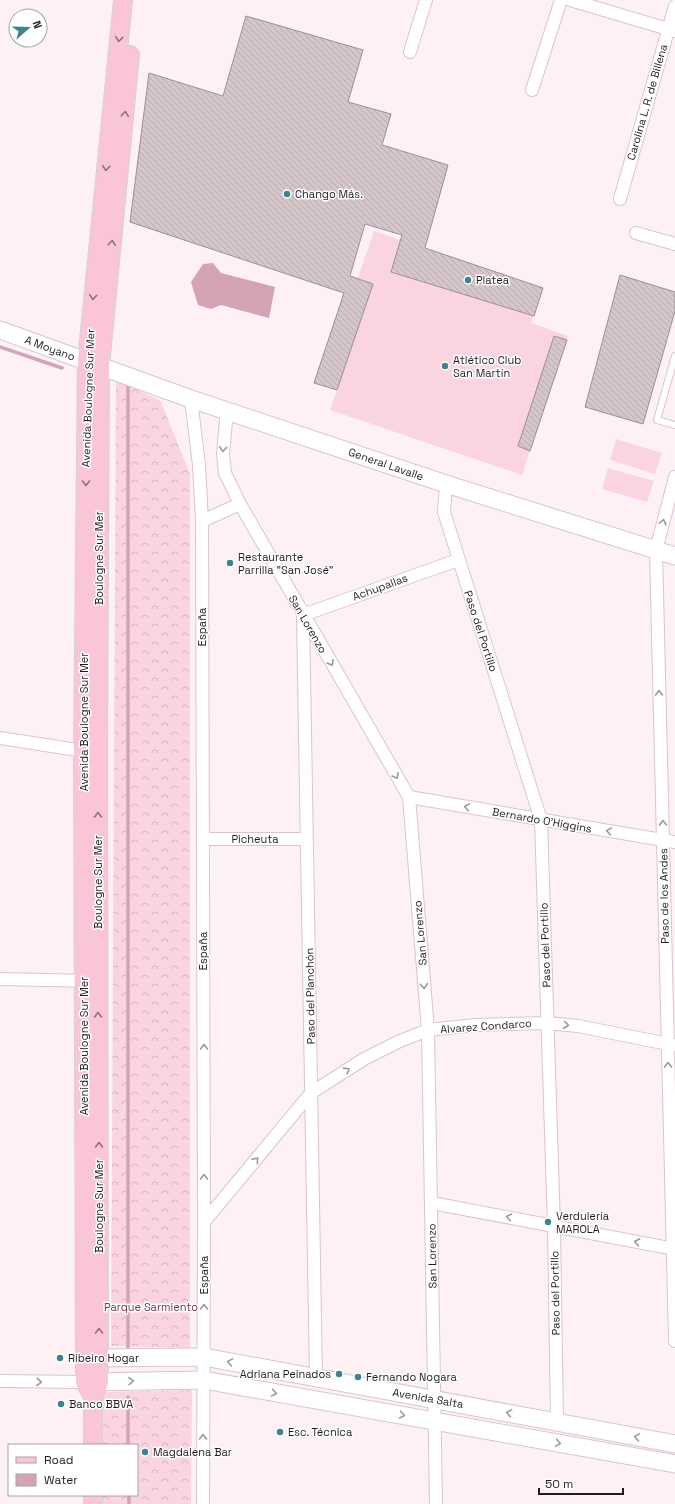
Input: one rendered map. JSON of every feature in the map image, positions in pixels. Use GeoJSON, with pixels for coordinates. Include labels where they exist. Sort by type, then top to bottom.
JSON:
{"type":"FeatureCollection","features":[{"type":"Feature","properties":{"kind":"main road","name":"Avenida Boulogne Sur Mer"},"geometry":{"type":"LineString","coordinates":[[93,363],[123,0]]}},
{"type":"Feature","properties":{"kind":"main road","name":"Avenida Boulogne Sur Mer"},"geometry":{"type":"LineString","coordinates":[[93,363],[136,0]]}},
{"type":"Feature","properties":{"kind":"main road","name":"Boulogne Sur Mer"},"geometry":{"type":"LineString","coordinates":[[91,752],[93,363]]}},
{"type":"Feature","properties":{"kind":"main road","name":"Avenida Boulogne Sur Mer"},"geometry":{"type":"LineString","coordinates":[[91,752],[93,1444]]}},
{"type":"Feature","properties":{"kind":"street"},"geometry":{"type":"LineString","coordinates":[[410,52],[426,0]]}},
{"type":"Feature","properties":{"kind":"street"},"geometry":{"type":"LineString","coordinates":[[532,90],[561,0]]}},
{"type":"Feature","properties":{"kind":"street"},"geometry":{"type":"LineString","coordinates":[[570,0],[672,30]]}},
{"type":"Feature","properties":{"kind":"street","name":"Carolina L. R. de Billena"},"geometry":{"type":"LineString","coordinates":[[620,199],[672,30],[675,6]]}},
{"type":"Feature","properties":{"kind":"street"},"geometry":{"type":"LineString","coordinates":[[636,233],[675,244]]}},
{"type":"Feature","properties":{"kind":"street","name":"A Moyano"},"geometry":{"type":"LineString","coordinates":[[0,330],[93,363]]}},
{"type":"Feature","properties":{"kind":"street","name":"General Lavalle"},"geometry":{"type":"LineString","coordinates":[[93,363],[191,399],[446,484],[675,556]]}},
{"type":"Feature","properties":{"kind":"street","name":"España"},"geometry":{"type":"LineString","coordinates":[[191,399],[200,478],[202,521],[204,1222],[203,1504]]}},
{"type":"Feature","properties":{"kind":"street","name":"San Lorenzo"},"geometry":{"type":"LineString","coordinates":[[227,410],[222,454],[225,473],[240,504],[303,615],[409,797],[428,1030],[436,1504]]}},
{"type":"Feature","properties":{"kind":"street","name":"Paso de los Andes"},"geometry":{"type":"LineString","coordinates":[[675,477],[656,550],[663,840],[671,1044],[675,1341]]}},
{"type":"Feature","properties":{"kind":"street","name":"Paso del Portillo"},"geometry":{"type":"LineString","coordinates":[[446,484],[444,512],[541,820],[554,1226],[557,1422]]}},
{"type":"Feature","properties":{"kind":"street"},"geometry":{"type":"LineString","coordinates":[[202,521],[240,504]]}},
{"type":"Feature","properties":{"kind":"street","name":"Achupallas"},"geometry":{"type":"LineString","coordinates":[[303,615],[458,560]]}},
{"type":"Feature","properties":{"kind":"street","name":"Paso del Planchón"},"geometry":{"type":"LineString","coordinates":[[303,615],[316,1378]]}},
{"type":"Feature","properties":{"kind":"street"},"geometry":{"type":"LineString","coordinates":[[0,738],[91,752]]}},
{"type":"Feature","properties":{"kind":"street","name":"Bernardo O'Higgins"},"geometry":{"type":"LineString","coordinates":[[409,797],[675,842]]}},
{"type":"Feature","properties":{"kind":"street","name":"Picheuta"},"geometry":{"type":"LineString","coordinates":[[203,839],[307,839]]}},
{"type":"Feature","properties":{"kind":"street"},"geometry":{"type":"LineString","coordinates":[[0,979],[91,981]]}},
{"type":"Feature","properties":{"kind":"street","name":"Alvarez Condarco"},"geometry":{"type":"LineString","coordinates":[[204,1222],[311,1093],[364,1059],[400,1041],[428,1030],[475,1025],[547,1022],[578,1026],[671,1044]]}},
{"type":"Feature","properties":{"kind":"street"},"geometry":{"type":"LineString","coordinates":[[432,1203],[674,1249]]}},
{"type":"Feature","properties":{"kind":"street","name":"Avenida Salta"},"geometry":{"type":"LineString","coordinates":[[92,1358],[204,1357],[675,1444]]}},
{"type":"Feature","properties":{"kind":"street","name":"Avenida Salta"},"geometry":{"type":"LineString","coordinates":[[92,1387],[204,1380],[675,1464]]}},
{"type":"Feature","properties":{"kind":"street"},"geometry":{"type":"LineString","coordinates":[[0,1381],[92,1387]]}},
{"type":"Feature","properties":{"kind":"lane"},"geometry":{"type":"LineString","coordinates":[[675,356],[657,420],[675,425]]}},
{"type":"Feature","properties":{"kind":"green space"},"geometry":{"type":"Polygon","coordinates":[[[374,231],[543,288],[531,323],[568,336],[522,475],[330,410],[337,390],[314,383],[350,276],[358,278],[374,231]]]}},
{"type":"Feature","properties":{"kind":"green space","name":"Parque Sarmiento"},"geometry":{"type":"Polygon","coordinates":[[[116,380],[160,400],[190,474],[190,1348],[111,1346],[116,380]]]}},
{"type":"Feature","properties":{"kind":"green space"},"geometry":{"type":"Polygon","coordinates":[[[616,439],[662,453],[655,474],[610,460],[616,439]]]}},
{"type":"Feature","properties":{"kind":"green space"},"geometry":{"type":"Polygon","coordinates":[[[608,468],[654,481],[647,502],[602,489],[608,468]]]}},
{"type":"Feature","properties":{"kind":"green space"},"geometry":{"type":"Polygon","coordinates":[[[192,1390],[191,1504],[103,1504],[102,1496],[138,1496],[138,1444],[102,1444],[101,1392],[192,1390]]]}},
{"type":"Feature","properties":{"kind":"water"},"geometry":{"type":"Polygon","coordinates":[[[213,263],[221,273],[275,287],[269,318],[221,305],[211,309],[198,305],[191,282],[203,264],[213,263]]]}},
{"type":"Feature","properties":{"kind":"building","name":"Chango Más."},"geometry":{"type":"Polygon","coordinates":[[[246,16],[363,50],[348,102],[391,114],[382,145],[448,165],[425,248],[543,288],[534,316],[391,272],[402,235],[365,224],[350,276],[373,284],[337,390],[314,383],[344,293],[130,222],[149,73],[223,96],[246,16]]]}},
{"type":"Feature","properties":{"kind":"building"},"geometry":{"type":"Polygon","coordinates":[[[620,275],[675,292],[675,311],[643,424],[585,407],[620,275]]]}},
{"type":"Feature","properties":{"kind":"building"},"geometry":{"type":"Polygon","coordinates":[[[554,336],[567,340],[530,451],[518,446],[554,336]]]}},
{"type":"Feature","properties":{"kind":"waterway"},"geometry":{"type":"LineString","coordinates":[[0,347],[62,368]]}},
{"type":"Feature","properties":{"kind":"waterway"},"geometry":{"type":"LineString","coordinates":[[128,383],[128,1354]]}},
{"type":"Feature","properties":{"kind":"waterway"},"geometry":{"type":"LineString","coordinates":[[128,1397],[128,1444]]}},
{"type":"Feature","properties":{"kind":"waterway"},"geometry":{"type":"LineString","coordinates":[[129,1496],[129,1504]]}},
{"type":"Feature","properties":{"kind":"place","name":"Chango Más."},"geometry":{"type":"Point","coordinates":[287,194]}},
{"type":"Feature","properties":{"kind":"place","name":"Platea"},"geometry":{"type":"Point","coordinates":[468,280]}},
{"type":"Feature","properties":{"kind":"place","name":"Atlético Club San Martín"},"geometry":{"type":"Point","coordinates":[445,366]}},
{"type":"Feature","properties":{"kind":"place","name":"Restaurante Parrilla \"San José\""},"geometry":{"type":"Point","coordinates":[230,563]}},
{"type":"Feature","properties":{"kind":"place","name":"Verdulería MAROLA"},"geometry":{"type":"Point","coordinates":[548,1222]}},
{"type":"Feature","properties":{"kind":"place","name":"Ribeiro Hogar"},"geometry":{"type":"Point","coordinates":[60,1358]}},
{"type":"Feature","properties":{"kind":"place","name":"Adriana Peinados"},"geometry":{"type":"Point","coordinates":[339,1374]}},
{"type":"Feature","properties":{"kind":"place","name":"Fernando Nogara"},"geometry":{"type":"Point","coordinates":[358,1377]}},
{"type":"Feature","properties":{"kind":"place","name":"Banco BBVA"},"geometry":{"type":"Point","coordinates":[61,1404]}},
{"type":"Feature","properties":{"kind":"place","name":"Esc. Técnica"},"geometry":{"type":"Point","coordinates":[280,1432]}},
{"type":"Feature","properties":{"kind":"place","name":"Magdalena Bar"},"geometry":{"type":"Point","coordinates":[145,1452]}}]}
